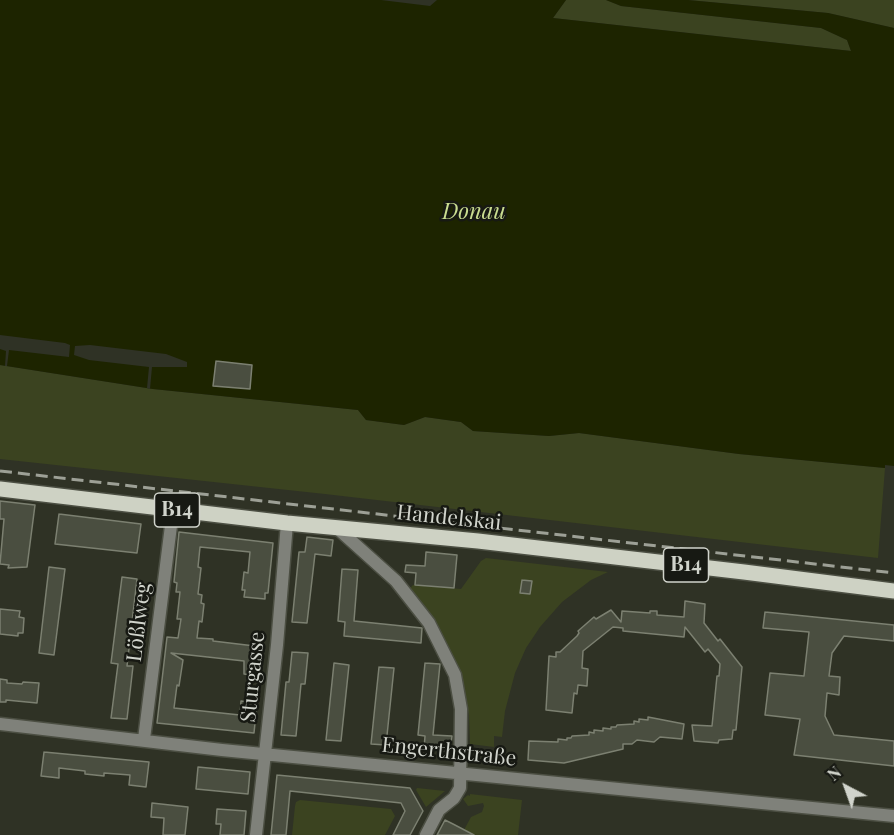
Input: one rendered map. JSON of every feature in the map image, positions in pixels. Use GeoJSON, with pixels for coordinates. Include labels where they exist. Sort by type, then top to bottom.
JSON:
{"type":"FeatureCollection","features":[{"type":"Feature","properties":{"kind":"main road","name":"Handelskai"},"geometry":{"type":"LineString","coordinates":[[0,489],[287,523],[503,544],[894,591]]}},
{"type":"Feature","properties":{"kind":"street","name":"Lößlweg"},"geometry":{"type":"LineString","coordinates":[[144,739],[173,510]]}},
{"type":"Feature","properties":{"kind":"street","name":"Sturgasse"},"geometry":{"type":"LineString","coordinates":[[256,835],[277,645],[287,523]]}},
{"type":"Feature","properties":{"kind":"street"},"geometry":{"type":"LineString","coordinates":[[337,528],[396,580],[429,623],[455,675],[461,709],[458,794],[439,810],[426,835]]}},
{"type":"Feature","properties":{"kind":"street","name":"Engerthstraße"},"geometry":{"type":"LineString","coordinates":[[0,724],[264,754],[894,816]]}},
{"type":"Feature","properties":{"kind":"shaded area"},"geometry":{"type":"Polygon","coordinates":[[[566,0],[606,0],[621,6],[821,28],[847,40],[851,51],[553,18],[566,0]]]}},
{"type":"Feature","properties":{"kind":"shaded area"},"geometry":{"type":"Polygon","coordinates":[[[688,0],[894,0],[894,28],[828,13],[688,0]]]}},
{"type":"Feature","properties":{"kind":"shaded area"},"geometry":{"type":"Polygon","coordinates":[[[0,365],[153,389],[358,410],[366,420],[404,425],[425,417],[461,422],[473,431],[549,436],[579,433],[739,454],[885,468],[878,558],[0,459],[0,365]]]}},
{"type":"Feature","properties":{"kind":"shaded area"},"geometry":{"type":"Polygon","coordinates":[[[486,558],[608,572],[591,580],[562,602],[540,627],[526,648],[515,673],[505,711],[502,737],[494,736],[494,747],[470,744],[469,715],[459,674],[437,626],[410,588],[413,585],[461,589],[481,561],[486,558]]]}},
{"type":"Feature","properties":{"kind":"shaded area"},"geometry":{"type":"Polygon","coordinates":[[[417,788],[445,791],[426,807],[417,788]]]}},
{"type":"Feature","properties":{"kind":"shaded area"},"geometry":{"type":"Polygon","coordinates":[[[470,794],[522,800],[518,835],[471,835],[464,830],[471,817],[482,812],[484,806],[483,803],[468,806],[463,799],[470,794]]]}},
{"type":"Feature","properties":{"kind":"shaded area"},"geometry":{"type":"Polygon","coordinates":[[[300,800],[391,809],[395,816],[385,835],[292,835],[295,806],[300,800]]]}},
{"type":"Feature","properties":{"kind":"water","name":"Donau"},"geometry":{"type":"Polygon","coordinates":[[[0,0],[381,0],[430,6],[437,0],[566,0],[553,18],[851,51],[847,40],[821,28],[621,6],[606,0],[688,0],[828,13],[894,28],[894,466],[885,465],[885,468],[739,454],[579,433],[549,436],[473,431],[461,422],[425,417],[404,425],[366,420],[358,410],[153,389],[0,365],[0,0]]]}},
{"type":"Feature","properties":{"kind":"pier"},"geometry":{"type":"Polygon","coordinates":[[[0,335],[65,343],[70,345],[69,357],[9,350],[7,366],[5,366],[6,351],[0,349],[0,335]]]}},
{"type":"Feature","properties":{"kind":"pier"},"geometry":{"type":"Polygon","coordinates":[[[90,345],[166,354],[187,362],[187,367],[152,367],[150,389],[147,388],[149,367],[89,360],[74,355],[75,346],[90,345]]]}},
{"type":"Feature","properties":{"kind":"building"},"geometry":{"type":"Polygon","coordinates":[[[216,361],[252,365],[250,389],[213,386],[216,361]]]}},
{"type":"Feature","properties":{"kind":"building"},"geometry":{"type":"Polygon","coordinates":[[[0,501],[35,505],[27,567],[8,568],[9,565],[0,564],[4,519],[0,519],[0,501]]]}},
{"type":"Feature","properties":{"kind":"building"},"geometry":{"type":"Polygon","coordinates":[[[59,514],[141,524],[137,553],[55,544],[59,514]]]}},
{"type":"Feature","properties":{"kind":"building"},"geometry":{"type":"Polygon","coordinates":[[[179,532],[273,543],[268,593],[265,593],[265,599],[244,597],[245,590],[242,590],[244,572],[248,573],[250,552],[200,547],[198,567],[201,568],[198,594],[202,595],[201,603],[204,604],[197,638],[263,647],[259,676],[244,674],[244,661],[171,653],[183,660],[174,708],[240,715],[241,701],[257,703],[254,733],[157,723],[167,637],[178,638],[181,619],[177,619],[180,592],[176,592],[177,583],[174,582],[179,532]]]}},
{"type":"Feature","properties":{"kind":"building"},"geometry":{"type":"Polygon","coordinates":[[[307,537],[333,540],[331,556],[315,554],[307,623],[292,622],[299,552],[305,552],[307,537]]]}},
{"type":"Feature","properties":{"kind":"building"},"geometry":{"type":"Polygon","coordinates":[[[426,552],[457,555],[454,588],[415,585],[416,573],[405,572],[406,565],[425,566],[426,552]]]}},
{"type":"Feature","properties":{"kind":"building"},"geometry":{"type":"Polygon","coordinates":[[[49,567],[65,569],[54,655],[39,653],[49,567]]]}},
{"type":"Feature","properties":{"kind":"building"},"geometry":{"type":"Polygon","coordinates":[[[342,569],[358,570],[354,621],[422,628],[421,643],[344,636],[345,622],[338,621],[342,569]]]}},
{"type":"Feature","properties":{"kind":"building"},"geometry":{"type":"Polygon","coordinates":[[[122,577],[137,579],[127,666],[133,666],[127,719],[111,718],[118,664],[111,663],[122,577]]]}},
{"type":"Feature","properties":{"kind":"building"},"geometry":{"type":"Polygon","coordinates":[[[522,580],[532,581],[530,594],[520,593],[522,580]]]}},
{"type":"Feature","properties":{"kind":"building"},"geometry":{"type":"Polygon","coordinates":[[[685,601],[705,604],[704,623],[742,667],[736,730],[733,730],[732,739],[719,740],[718,743],[694,741],[692,725],[712,726],[720,664],[708,649],[705,652],[685,627],[684,637],[623,631],[623,628],[613,627],[583,651],[582,668],[588,669],[587,686],[578,685],[577,694],[574,693],[572,713],[546,710],[549,656],[556,657],[556,652],[560,652],[594,617],[596,619],[611,610],[621,622],[622,611],[650,613],[650,611],[657,611],[657,615],[684,617],[685,601]]]}},
{"type":"Feature","properties":{"kind":"building"},"geometry":{"type":"Polygon","coordinates":[[[0,609],[20,611],[19,617],[24,618],[23,633],[18,633],[18,636],[0,634],[0,609]]]}},
{"type":"Feature","properties":{"kind":"building"},"geometry":{"type":"Polygon","coordinates":[[[765,612],[894,625],[894,641],[844,636],[832,653],[829,676],[840,677],[839,695],[827,693],[825,716],[834,735],[894,741],[894,766],[794,755],[800,719],[765,715],[770,673],[804,676],[809,632],[763,628],[765,612]]]}},
{"type":"Feature","properties":{"kind":"building"},"geometry":{"type":"Polygon","coordinates":[[[292,652],[308,653],[305,684],[301,684],[296,736],[281,735],[286,682],[289,682],[292,652]]]}},
{"type":"Feature","properties":{"kind":"building"},"geometry":{"type":"Polygon","coordinates":[[[334,663],[349,665],[341,741],[326,740],[334,663]]]}},
{"type":"Feature","properties":{"kind":"building"},"geometry":{"type":"Polygon","coordinates":[[[425,663],[440,664],[433,735],[452,736],[450,752],[424,749],[425,736],[418,735],[425,663]]]}},
{"type":"Feature","properties":{"kind":"building"},"geometry":{"type":"Polygon","coordinates":[[[379,667],[394,668],[386,745],[371,744],[379,667]]]}},
{"type":"Feature","properties":{"kind":"building"},"geometry":{"type":"Polygon","coordinates":[[[0,679],[7,680],[7,683],[39,683],[37,703],[6,700],[6,702],[0,702],[0,679]]]}},
{"type":"Feature","properties":{"kind":"building"},"geometry":{"type":"Polygon","coordinates":[[[648,717],[684,724],[682,739],[660,737],[654,742],[637,740],[632,744],[623,744],[623,749],[564,763],[528,760],[529,741],[558,742],[558,739],[567,740],[572,736],[589,735],[589,732],[594,733],[594,730],[603,731],[603,728],[611,729],[617,725],[634,724],[634,721],[639,722],[639,719],[648,720],[648,717]]]}},
{"type":"Feature","properties":{"kind":"building"},"geometry":{"type":"Polygon","coordinates":[[[44,752],[149,762],[146,787],[129,785],[130,775],[104,773],[104,776],[59,768],[59,778],[41,776],[44,752]]]}},
{"type":"Feature","properties":{"kind":"building"},"geometry":{"type":"Polygon","coordinates":[[[198,767],[250,772],[248,794],[196,789],[198,767]]]}},
{"type":"Feature","properties":{"kind":"building"},"geometry":{"type":"Polygon","coordinates":[[[277,775],[410,788],[423,811],[410,835],[393,835],[405,811],[401,803],[290,791],[286,835],[271,835],[277,775]]]}},
{"type":"Feature","properties":{"kind":"building"},"geometry":{"type":"Polygon","coordinates":[[[152,803],[188,807],[185,835],[163,835],[164,818],[151,817],[152,803]]]}},
{"type":"Feature","properties":{"kind":"building"},"geometry":{"type":"Polygon","coordinates":[[[217,809],[246,811],[244,835],[220,835],[221,824],[216,824],[217,809]]]}},
{"type":"Feature","properties":{"kind":"building"},"geometry":{"type":"Polygon","coordinates":[[[445,820],[453,824],[474,835],[437,835],[445,820]]]}},
{"type":"Feature","properties":{"kind":"railway"},"geometry":{"type":"LineString","coordinates":[[0,471],[894,573]]}}]}
